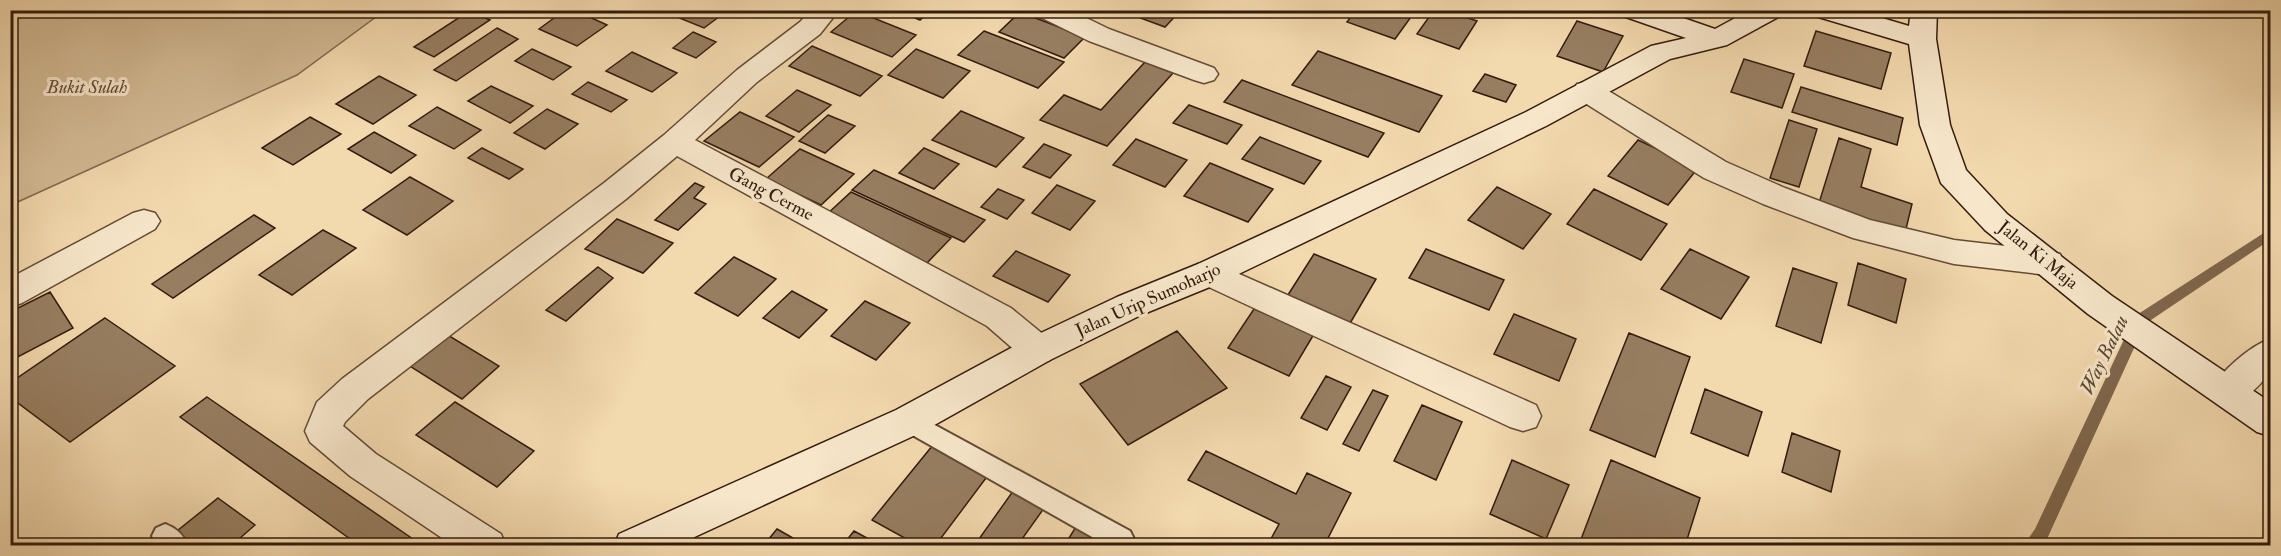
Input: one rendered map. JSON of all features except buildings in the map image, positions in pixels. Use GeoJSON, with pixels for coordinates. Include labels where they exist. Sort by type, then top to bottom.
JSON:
{"type":"FeatureCollection","features":[{"type":"Feature","properties":{"kind":"street"},"geometry":{"type":"LineString","coordinates":[[487,546],[363,465],[323,431],[330,413],[355,389],[615,191],[675,142],[747,76],[810,28],[826,10]]}},
{"type":"Feature","properties":{"kind":"street"},"geometry":{"type":"LineString","coordinates":[[1047,10],[1099,35],[1204,74]]}},
{"type":"Feature","properties":{"kind":"street"},"geometry":{"type":"LineString","coordinates":[[1632,10],[1717,39]]}},
{"type":"Feature","properties":{"kind":"street","name":"Jalan Urip Sumoharjo"},"geometry":{"type":"LineString","coordinates":[[1661,52],[1682,27],[1713,10]]}},
{"type":"Feature","properties":{"kind":"street","name":"Jalan Urip Sumoharjo"},"geometry":{"type":"LineString","coordinates":[[633,546],[909,421],[1038,350],[1129,306],[1210,273],[1536,119],[1661,52],[1717,39],[1771,10]]}},
{"type":"Feature","properties":{"kind":"street"},"geometry":{"type":"LineString","coordinates":[[1824,10],[1923,25]]}},
{"type":"Feature","properties":{"kind":"street","name":"Jalan Ki Maja"},"geometry":{"type":"LineString","coordinates":[[1923,25],[1935,125],[1952,175],[1996,222],[2100,305],[2265,416]]}},
{"type":"Feature","properties":{"kind":"street"},"geometry":{"type":"LineString","coordinates":[[1587,91],[1715,170],[1774,196],[1864,230],[1954,252],[2048,263]]}},
{"type":"Feature","properties":{"kind":"street","name":"Gang Cerme"},"geometry":{"type":"LineString","coordinates":[[675,142],[999,317],[1038,350]]}},
{"type":"Feature","properties":{"kind":"street"},"geometry":{"type":"LineString","coordinates":[[10,294],[144,221]]}},
{"type":"Feature","properties":{"kind":"street"},"geometry":{"type":"LineString","coordinates":[[1210,273],[1523,416]]}},
{"type":"Feature","properties":{"kind":"street"},"geometry":{"type":"LineString","coordinates":[[2228,391],[2271,352]]}},
{"type":"Feature","properties":{"kind":"lane"},"geometry":{"type":"LineString","coordinates":[[909,421],[1121,539]]}},
{"type":"Feature","properties":{"kind":"green space","name":"Bukit Sulah"},"geometry":{"type":"Polygon","coordinates":[[[10,11],[384,11],[297,75],[11,205],[10,11]]]}},
{"type":"Feature","properties":{"kind":"waterway","name":"Way Balau"},"geometry":{"type":"LineString","coordinates":[[2031,546],[2041,534],[2140,320],[2270,234]]}}]}
